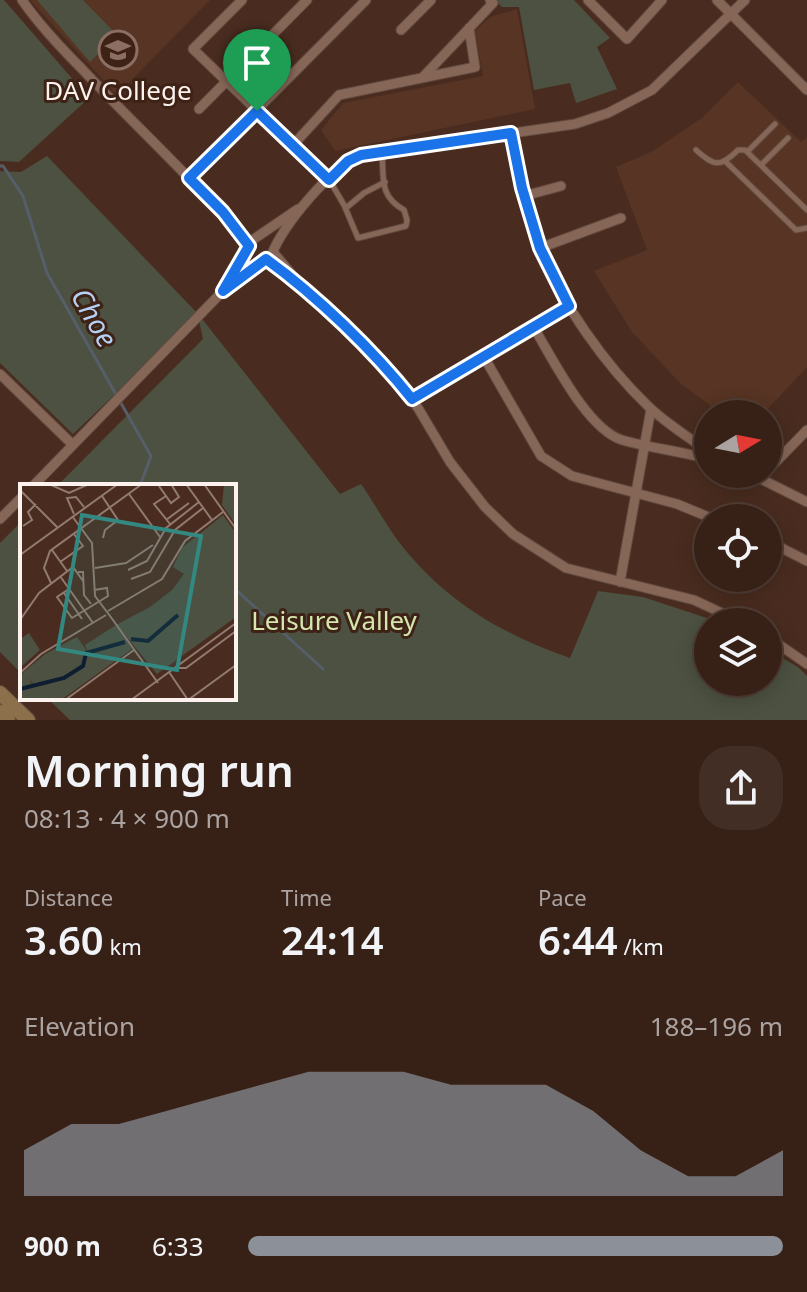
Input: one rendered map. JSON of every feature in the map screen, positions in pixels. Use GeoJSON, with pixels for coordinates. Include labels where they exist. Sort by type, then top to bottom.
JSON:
{"type":"FeatureCollection","features":[{"type":"Feature","properties":{"kind":"main road"},"geometry":{"type":"LineString","coordinates":[[0,693],[28,720]]}},
{"type":"Feature","properties":{"kind":"main road"},"geometry":{"type":"LineString","coordinates":[[0,712],[8,720]]}},
{"type":"Feature","properties":{"kind":"street"},"geometry":{"type":"LineString","coordinates":[[22,0],[48,33],[253,242],[253,258],[269,255]]}},
{"type":"Feature","properties":{"kind":"street"},"geometry":{"type":"LineString","coordinates":[[242,0],[193,49],[329,180]]}},
{"type":"Feature","properties":{"kind":"street"},"geometry":{"type":"LineString","coordinates":[[199,109],[307,0]]}},
{"type":"Feature","properties":{"kind":"street"},"geometry":{"type":"LineString","coordinates":[[401,30],[431,0]]}},
{"type":"Feature","properties":{"kind":"street"},"geometry":{"type":"LineString","coordinates":[[422,78],[493,3],[490,0]]}},
{"type":"Feature","properties":{"kind":"street"},"geometry":{"type":"LineString","coordinates":[[588,0],[627,39],[662,0]]}},
{"type":"Feature","properties":{"kind":"street"},"geometry":{"type":"LineString","coordinates":[[717,0],[807,90]]}},
{"type":"Feature","properties":{"kind":"street"},"geometry":{"type":"LineString","coordinates":[[35,484],[223,291],[269,255],[307,203],[348,161],[361,155],[575,124],[608,113],[632,102],[661,82],[745,0]]}},
{"type":"Feature","properties":{"kind":"street"},"geometry":{"type":"LineString","coordinates":[[189,178],[362,1]]}},
{"type":"Feature","properties":{"kind":"street"},"geometry":{"type":"LineString","coordinates":[[293,145],[339,95],[475,67],[469,28]]}},
{"type":"Feature","properties":{"kind":"street"},"geometry":{"type":"LineString","coordinates":[[511,133],[524,196],[540,248],[569,306],[614,371],[651,409],[694,441]]}},
{"type":"Feature","properties":{"kind":"street"},"geometry":{"type":"LineString","coordinates":[[524,196],[561,186]]}},
{"type":"Feature","properties":{"kind":"street"},"geometry":{"type":"LineString","coordinates":[[223,291],[253,242],[307,203]]}},
{"type":"Feature","properties":{"kind":"street"},"geometry":{"type":"LineString","coordinates":[[540,248],[621,218]]}},
{"type":"Feature","properties":{"kind":"street"},"geometry":{"type":"LineString","coordinates":[[253,242],[269,239],[269,255],[396,379],[412,399],[450,462],[485,507],[513,534],[566,568],[694,600],[711,608]]}},
{"type":"Feature","properties":{"kind":"street"},"geometry":{"type":"LineString","coordinates":[[412,399],[569,306]]}},
{"type":"Feature","properties":{"kind":"street"},"geometry":{"type":"LineString","coordinates":[[534,328],[596,422],[619,439],[694,456]]}},
{"type":"Feature","properties":{"kind":"street"},"geometry":{"type":"LineString","coordinates":[[484,357],[541,456],[572,476],[694,511]]}},
{"type":"Feature","properties":{"kind":"street"},"geometry":{"type":"LineString","coordinates":[[0,374],[73,445]]}},
{"type":"Feature","properties":{"kind":"street"},"geometry":{"type":"LineString","coordinates":[[620,582],[651,409]]}},
{"type":"Feature","properties":{"kind":"street"},"geometry":{"type":"LineString","coordinates":[[782,454],[807,430]]}},
{"type":"Feature","properties":{"kind":"street"},"geometry":{"type":"LineString","coordinates":[[782,487],[807,502]]}},
{"type":"Feature","properties":{"kind":"street"},"geometry":{"type":"LineString","coordinates":[[0,519],[20,499]]}},
{"type":"Feature","properties":{"kind":"street"},"geometry":{"type":"LineString","coordinates":[[782,548],[807,561]]}},
{"type":"Feature","properties":{"kind":"street"},"geometry":{"type":"LineString","coordinates":[[782,647],[807,664]]}},
{"type":"Feature","properties":{"kind":"lane"},"geometry":{"type":"LineString","coordinates":[[747,152],[775,124]]}},
{"type":"Feature","properties":{"kind":"lane"},"geometry":{"type":"LineString","coordinates":[[760,165],[788,138]]}},
{"type":"Feature","properties":{"kind":"lane"},"geometry":{"type":"LineString","coordinates":[[696,150],[709,161],[726,162],[796,230],[807,228]]}},
{"type":"Feature","properties":{"kind":"lane"},"geometry":{"type":"LineString","coordinates":[[726,162],[738,150],[747,152],[807,210]]}},
{"type":"Feature","properties":{"kind":"lane"},"geometry":{"type":"LineString","coordinates":[[329,180],[346,208],[358,238],[406,226],[404,210],[390,202],[382,152]]}},
{"type":"Feature","properties":{"kind":"lane"},"geometry":{"type":"LineString","coordinates":[[346,208],[364,193],[385,182]]}},
{"type":"Feature","properties":{"kind":"shaded area","name":"DAV College"},"geometry":{"type":"Polygon","coordinates":[[[30,0],[210,0],[117,95],[30,0]]]}},
{"type":"Feature","properties":{"kind":"shaded area"},"geometry":{"type":"Polygon","coordinates":[[[517,9],[535,109],[335,151],[321,130],[343,103],[483,76],[475,31],[490,17],[517,9]]]}},
{"type":"Feature","properties":{"kind":"shaded area"},"geometry":{"type":"Polygon","coordinates":[[[738,82],[801,142],[807,137],[807,367],[776,400],[703,400],[681,384],[632,332],[594,271],[647,250],[616,167],[653,151],[703,117],[738,82]]]}},
{"type":"Feature","properties":{"kind":"green space"},"geometry":{"type":"Polygon","coordinates":[[[0,0],[4,0],[89,98],[19,162],[0,161],[0,0]]]}},
{"type":"Feature","properties":{"kind":"green space"},"geometry":{"type":"Polygon","coordinates":[[[37,0],[83,0],[117,35],[90,62],[37,0]]]}},
{"type":"Feature","properties":{"kind":"green space"},"geometry":{"type":"Polygon","coordinates":[[[495,0],[574,0],[610,38],[597,47],[617,89],[576,103],[570,83],[534,90],[519,7],[502,7],[495,0]]]}},
{"type":"Feature","properties":{"kind":"green space","name":"Leisure Valley"},"geometry":{"type":"Polygon","coordinates":[[[47,156],[199,315],[340,494],[361,484],[402,546],[457,600],[499,627],[570,658],[598,591],[643,597],[694,614],[694,696],[782,696],[782,658],[807,676],[807,720],[70,720],[49,700],[236,700],[236,484],[59,484],[203,339],[198,316],[73,434],[0,363],[0,171],[21,172],[47,156]]]}},
{"type":"Feature","properties":{"kind":"green space"},"geometry":{"type":"Polygon","coordinates":[[[20,523],[20,672],[0,652],[0,543],[20,523]]]}},
{"type":"Feature","properties":{"kind":"waterway","name":"Choe"},"geometry":{"type":"LineString","coordinates":[[0,166],[23,196],[47,273],[151,456],[141,484]]}},
{"type":"Feature","properties":{"kind":"waterway","name":"Choe"},"geometry":{"type":"LineString","coordinates":[[236,590],[323,669]]}},
{"type":"Feature","properties":{"kind":"place","name":"DAV College"},"geometry":{"type":"Point","coordinates":[118,50]}},
{"type":"Feature","properties":{"kind":"route"},"geometry":{"type":"LineString","coordinates":[[257,111],[329,180],[348,161],[361,155],[511,133],[522,188],[540,248],[569,306],[412,399],[396,379],[298,282],[266,259],[223,291],[249,246],[223,212],[189,178],[257,111]]}}]}
